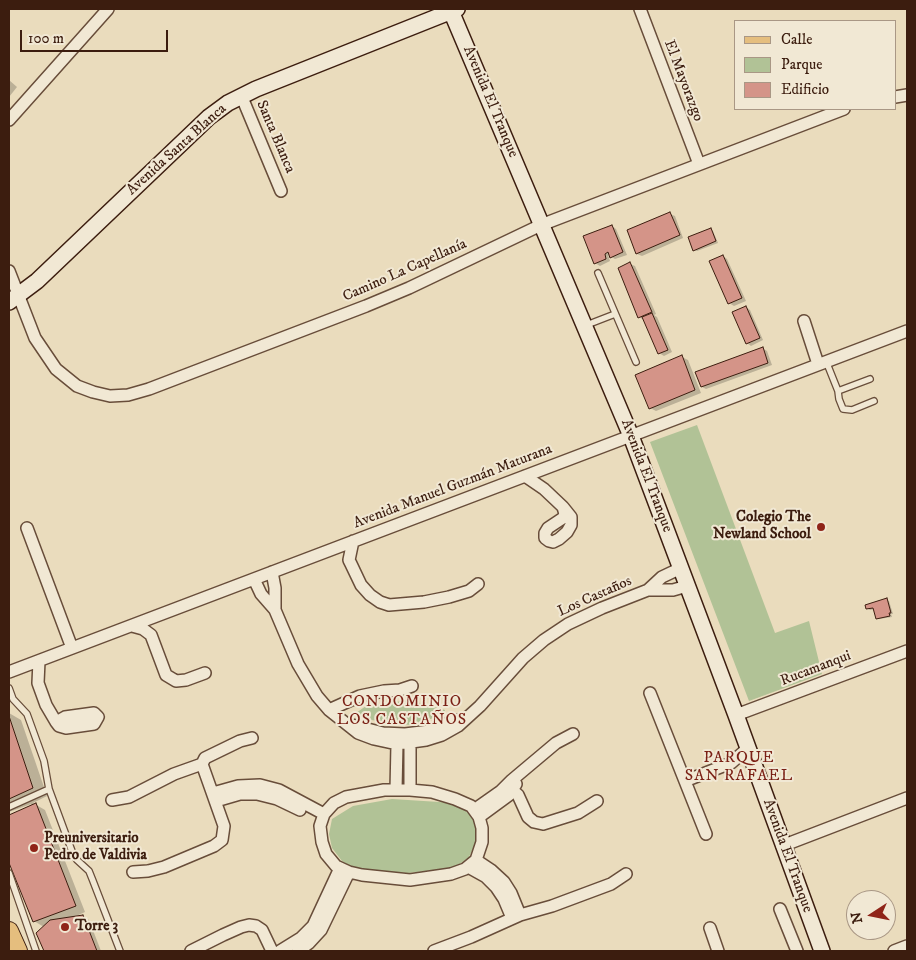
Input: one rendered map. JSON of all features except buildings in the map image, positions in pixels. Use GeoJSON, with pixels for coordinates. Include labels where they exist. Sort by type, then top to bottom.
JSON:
{"type":"FeatureCollection","features":[{"type":"Feature","properties":{"kind":"main road","name":"Avenida Santa Blanca"},"geometry":{"type":"LineString","coordinates":[[14,299],[46,273],[209,117],[222,107],[242,96],[453,10]]}},
{"type":"Feature","properties":{"kind":"main road","name":"Avenida El Tranque"},"geometry":{"type":"LineString","coordinates":[[453,10],[541,225],[631,436],[822,951]]}},
{"type":"Feature","properties":{"kind":"main road"},"geometry":{"type":"LineString","coordinates":[[9,931],[18,951]]}},
{"type":"Feature","properties":{"kind":"street"},"geometry":{"type":"LineString","coordinates":[[9,120],[108,9]]}},
{"type":"Feature","properties":{"kind":"street","name":"El Mayorazgo"},"geometry":{"type":"LineString","coordinates":[[640,9],[699,164]]}},
{"type":"Feature","properties":{"kind":"street","name":"Santa Blanca"},"geometry":{"type":"LineString","coordinates":[[242,96],[282,191]]}},
{"type":"Feature","properties":{"kind":"street","name":"Camino La Capellanía"},"geometry":{"type":"LineString","coordinates":[[9,271],[14,299],[40,348],[62,375],[77,386],[92,392],[110,396],[128,395],[149,389],[366,306],[409,288],[541,225],[841,110]]}},
{"type":"Feature","properties":{"kind":"street"},"geometry":{"type":"LineString","coordinates":[[804,321],[822,363]]}},
{"type":"Feature","properties":{"kind":"street","name":"Avenida Manuel Guzmán Maturana"},"geometry":{"type":"LineString","coordinates":[[14,670],[907,330]]}},
{"type":"Feature","properties":{"kind":"street"},"geometry":{"type":"LineString","coordinates":[[542,469],[544,489]]}},
{"type":"Feature","properties":{"kind":"street"},"geometry":{"type":"LineString","coordinates":[[525,476],[544,489],[563,507]]}},
{"type":"Feature","properties":{"kind":"street"},"geometry":{"type":"LineString","coordinates":[[27,528],[72,648]]}},
{"type":"Feature","properties":{"kind":"street"},"geometry":{"type":"LineString","coordinates":[[349,560],[353,541]]}},
{"type":"Feature","properties":{"kind":"street"},"geometry":{"type":"LineString","coordinates":[[333,549],[349,560],[361,585],[380,602],[389,604],[424,602],[469,591],[478,584]]}},
{"type":"Feature","properties":{"kind":"street","name":"Los Castaños"},"geometry":{"type":"LineString","coordinates":[[347,724],[408,739],[468,715],[480,706],[523,658],[550,636],[585,615],[648,590],[662,577],[681,568]]}},
{"type":"Feature","properties":{"kind":"street","name":"Los Castaños"},"geometry":{"type":"LineString","coordinates":[[272,572],[276,588],[275,610]]}},
{"type":"Feature","properties":{"kind":"street","name":"Los Castaños"},"geometry":{"type":"LineString","coordinates":[[254,579],[261,594],[275,610],[298,664],[312,688],[329,710],[365,737],[397,744]]}},
{"type":"Feature","properties":{"kind":"street","name":"Los Castaños"},"geometry":{"type":"LineString","coordinates":[[648,590],[673,590],[688,586]]}},
{"type":"Feature","properties":{"kind":"street"},"geometry":{"type":"LineString","coordinates":[[153,639],[155,624],[161,614]]}},
{"type":"Feature","properties":{"kind":"street"},"geometry":{"type":"LineString","coordinates":[[132,626],[143,629],[153,639],[166,675],[176,681],[186,680],[205,673]]}},
{"type":"Feature","properties":{"kind":"street","name":"Rucamanqui"},"geometry":{"type":"LineString","coordinates":[[736,715],[907,651]]}},
{"type":"Feature","properties":{"kind":"street"},"geometry":{"type":"LineString","coordinates":[[38,683],[39,660]]}},
{"type":"Feature","properties":{"kind":"street"},"geometry":{"type":"LineString","coordinates":[[14,670],[30,674],[38,683],[46,704],[56,722]]}},
{"type":"Feature","properties":{"kind":"street"},"geometry":{"type":"LineString","coordinates":[[329,710],[360,696],[400,690],[412,686]]}},
{"type":"Feature","properties":{"kind":"street"},"geometry":{"type":"LineString","coordinates":[[650,693],[706,834]]}},
{"type":"Feature","properties":{"kind":"street"},"geometry":{"type":"LineString","coordinates":[[502,795],[508,783],[556,743],[573,734]]}},
{"type":"Feature","properties":{"kind":"street"},"geometry":{"type":"LineString","coordinates":[[112,800],[125,798],[174,774],[202,764],[207,757],[240,741],[252,738]]}},
{"type":"Feature","properties":{"kind":"street"},"geometry":{"type":"LineString","coordinates":[[396,790],[397,744],[408,739],[410,790]]}},
{"type":"Feature","properties":{"kind":"street"},"geometry":{"type":"LineString","coordinates":[[685,781],[730,763],[748,749]]}},
{"type":"Feature","properties":{"kind":"street"},"geometry":{"type":"LineString","coordinates":[[730,763],[754,767]]}},
{"type":"Feature","properties":{"kind":"street"},"geometry":{"type":"LineString","coordinates":[[132,872],[156,870],[219,843],[224,836],[224,826],[202,764]]}},
{"type":"Feature","properties":{"kind":"street"},"geometry":{"type":"LineString","coordinates":[[514,790],[520,774]]}},
{"type":"Feature","properties":{"kind":"street"},"geometry":{"type":"LineString","coordinates":[[215,797],[238,786],[260,785],[279,790],[323,818]]}},
{"type":"Feature","properties":{"kind":"street"},"geometry":{"type":"LineString","coordinates":[[477,813],[508,789],[514,790],[531,820],[538,823],[548,824],[585,810],[597,801]]}},
{"type":"Feature","properties":{"kind":"street"},"geometry":{"type":"LineString","coordinates":[[410,790],[432,792],[455,798],[467,803],[477,813],[482,835],[480,851],[472,863],[451,874],[410,880],[375,877],[344,870],[329,859],[320,831],[323,818],[334,803],[346,797],[374,791],[410,790]]}},
{"type":"Feature","properties":{"kind":"street"},"geometry":{"type":"LineString","coordinates":[[502,795],[522,806]]}},
{"type":"Feature","properties":{"kind":"street"},"geometry":{"type":"LineString","coordinates":[[782,846],[907,798]]}},
{"type":"Feature","properties":{"kind":"street"},"geometry":{"type":"LineString","coordinates":[[472,863],[496,887],[516,916]]}},
{"type":"Feature","properties":{"kind":"street"},"geometry":{"type":"LineString","coordinates":[[280,951],[301,938],[313,926],[344,870]]}},
{"type":"Feature","properties":{"kind":"street"},"geometry":{"type":"LineString","coordinates":[[298,951],[309,943],[321,930],[344,870]]}},
{"type":"Feature","properties":{"kind":"street"},"geometry":{"type":"LineString","coordinates":[[434,951],[471,937],[516,916],[552,906],[611,884],[626,874]]}},
{"type":"Feature","properties":{"kind":"street"},"geometry":{"type":"LineString","coordinates":[[780,909],[797,951]]}},
{"type":"Feature","properties":{"kind":"street"},"geometry":{"type":"LineString","coordinates":[[190,951],[222,935],[250,925],[262,930],[272,951]]}},
{"type":"Feature","properties":{"kind":"street"},"geometry":{"type":"LineString","coordinates":[[710,928],[718,951]]}},
{"type":"Feature","properties":{"kind":"street"},"geometry":{"type":"LineString","coordinates":[[895,951],[907,946]]}},
{"type":"Feature","properties":{"kind":"lane"},"geometry":{"type":"LineString","coordinates":[[598,274],[636,362]]}},
{"type":"Feature","properties":{"kind":"lane"},"geometry":{"type":"LineString","coordinates":[[584,326],[615,314]]}},
{"type":"Feature","properties":{"kind":"lane"},"geometry":{"type":"LineString","coordinates":[[822,363],[838,391],[843,409],[847,411],[874,401]]}},
{"type":"Feature","properties":{"kind":"lane"},"geometry":{"type":"LineString","coordinates":[[838,391],[870,380]]}},
{"type":"Feature","properties":{"kind":"lane"},"geometry":{"type":"LineString","coordinates":[[9,688],[13,699],[26,714],[44,761],[49,788],[73,854],[76,860],[88,871],[93,881],[120,951]]}},
{"type":"Feature","properties":{"kind":"lane"},"geometry":{"type":"LineString","coordinates":[[9,807],[49,788]]}},
{"type":"Feature","properties":{"kind":"lane"},"geometry":{"type":"LineString","coordinates":[[9,873],[36,951]]}},
{"type":"Feature","properties":{"kind":"green space"},"geometry":{"type":"Polygon","coordinates":[[[697,425],[775,633],[809,621],[822,674],[749,701],[650,442],[697,425]]]}},
{"type":"Feature","properties":{"kind":"green space"},"geometry":{"type":"Polygon","coordinates":[[[410,700],[445,710],[444,715],[410,725],[371,720],[363,718],[356,713],[366,706],[410,700]]]}},
{"type":"Feature","properties":{"kind":"green space"},"geometry":{"type":"Polygon","coordinates":[[[392,799],[455,803],[474,817],[477,840],[469,857],[454,868],[408,873],[368,871],[351,867],[342,861],[332,848],[329,834],[332,819],[353,806],[392,799]]]}},
{"type":"Feature","properties":{"kind":"place","name":"Colegio The Newland School"},"geometry":{"type":"Point","coordinates":[821,527]}},
{"type":"Feature","properties":{"kind":"place","name":"Preuniversitario Pedro de Valdivia"},"geometry":{"type":"Point","coordinates":[34,848]}},
{"type":"Feature","properties":{"kind":"place","name":"Torre 3"},"geometry":{"type":"Point","coordinates":[65,927]}},
{"type":"Feature","properties":{"kind":"district","name":"CONDOMINIO LOS CASTAÑOS"},"geometry":{"type":"Point","coordinates":[402,712]}},
{"type":"Feature","properties":{"kind":"district","name":"PARQUE SAN RAFAEL"},"geometry":{"type":"Point","coordinates":[739,768]}}]}
